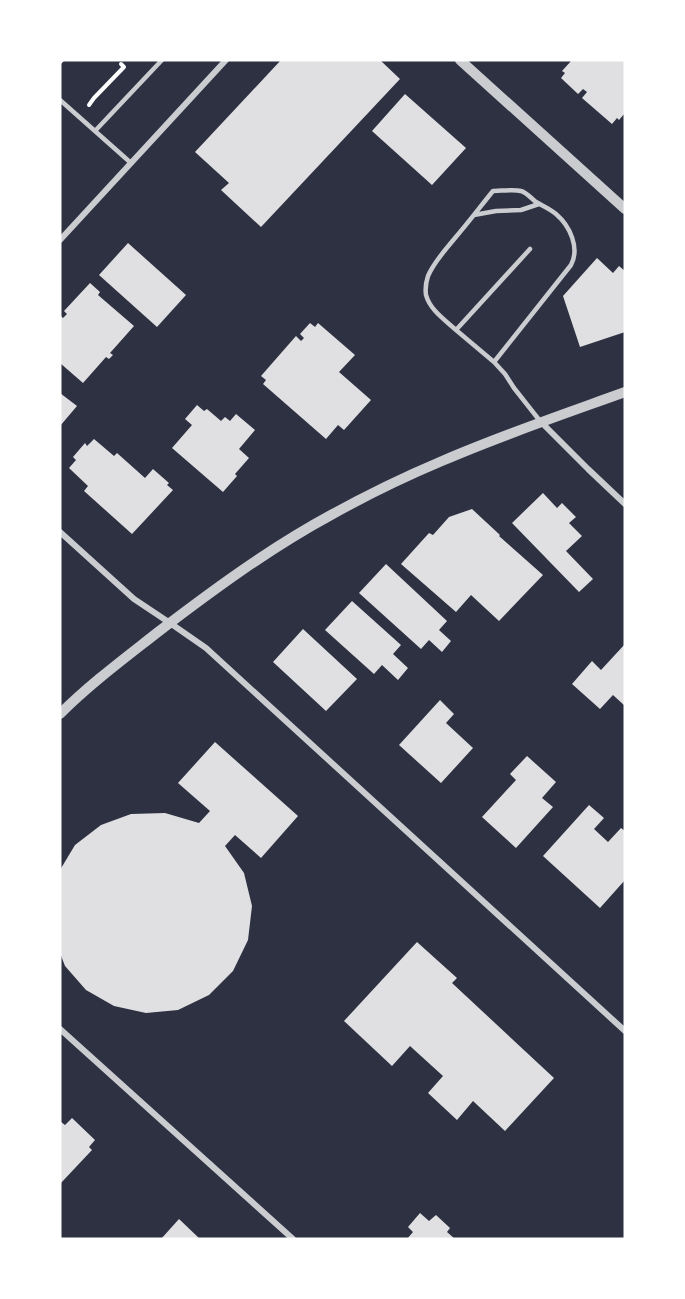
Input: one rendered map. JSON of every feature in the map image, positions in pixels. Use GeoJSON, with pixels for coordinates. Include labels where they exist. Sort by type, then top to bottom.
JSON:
{"type":"FeatureCollection","features":[{"type":"Feature","properties":{"kind":"street"},"geometry":{"type":"LineString","coordinates":[[60,240],[226,60]]}},
{"type":"Feature","properties":{"kind":"street"},"geometry":{"type":"LineString","coordinates":[[460,60],[625,209]]}},
{"type":"Feature","properties":{"kind":"street"},"geometry":{"type":"LineString","coordinates":[[60,712],[212,590],[330,516],[440,462],[625,392]]}},
{"type":"Feature","properties":{"kind":"street"},"geometry":{"type":"LineString","coordinates":[[541,422],[625,504]]}},
{"type":"Feature","properties":{"kind":"street"},"geometry":{"type":"LineString","coordinates":[[60,532],[134,599],[206,648],[625,1031]]}},
{"type":"Feature","properties":{"kind":"street"},"geometry":{"type":"LineString","coordinates":[[60,1029],[293,1239]]}},
{"type":"Feature","properties":{"kind":"lane"},"geometry":{"type":"LineString","coordinates":[[95,131],[162,60]]}},
{"type":"Feature","properties":{"kind":"lane"},"geometry":{"type":"LineString","coordinates":[[60,100],[131,163]]}},
{"type":"Feature","properties":{"kind":"lane"},"geometry":{"type":"LineString","coordinates":[[494,362],[573,261],[575,250],[569,230],[563,221],[522,191],[493,191],[433,267],[426,283],[426,292],[433,308],[506,374],[541,422]]}},
{"type":"Feature","properties":{"kind":"lane"},"geometry":{"type":"LineString","coordinates":[[474,215],[521,210],[539,204]]}},
{"type":"Feature","properties":{"kind":"lane"},"geometry":{"type":"LineString","coordinates":[[456,330],[530,249]]}},
{"type":"Feature","properties":{"kind":"path"},"geometry":{"type":"LineString","coordinates":[[94,98],[124,67],[121,64]]}},
{"type":"Feature","properties":{"kind":"building"},"geometry":{"type":"Polygon","coordinates":[[[281,60],[380,60],[400,79],[261,227],[221,190],[229,183],[195,152],[281,60]]]}},
{"type":"Feature","properties":{"kind":"building"},"geometry":{"type":"Polygon","coordinates":[[[572,60],[625,60],[625,113],[619,120],[617,118],[612,124],[582,98],[587,92],[583,89],[578,94],[561,78],[565,73],[562,71],[572,60]]]}},
{"type":"Feature","properties":{"kind":"building"},"geometry":{"type":"Polygon","coordinates":[[[405,94],[466,148],[432,185],[372,131],[405,94]]]}},
{"type":"Feature","properties":{"kind":"building"},"geometry":{"type":"Polygon","coordinates":[[[128,243],[186,295],[157,327],[99,275],[128,243]]]}},
{"type":"Feature","properties":{"kind":"building"},"geometry":{"type":"Polygon","coordinates":[[[597,258],[613,273],[619,266],[625,271],[625,332],[580,347],[563,296],[597,258]]]}},
{"type":"Feature","properties":{"kind":"building"},"geometry":{"type":"Polygon","coordinates":[[[90,283],[100,292],[98,295],[134,326],[110,353],[113,355],[109,359],[106,357],[83,383],[60,363],[60,315],[63,318],[67,314],[64,311],[90,283]]]}},
{"type":"Feature","properties":{"kind":"building"},"geometry":{"type":"Polygon","coordinates":[[[310,323],[315,327],[318,323],[355,355],[339,372],[371,400],[344,430],[338,425],[326,439],[263,384],[266,380],[261,376],[296,336],[301,341],[304,338],[300,334],[310,323]]]}},
{"type":"Feature","properties":{"kind":"building"},"geometry":{"type":"Polygon","coordinates":[[[60,393],[77,406],[60,426],[60,393]]]}},
{"type":"Feature","properties":{"kind":"building"},"geometry":{"type":"Polygon","coordinates":[[[197,405],[204,411],[207,409],[221,421],[225,417],[230,421],[236,414],[255,430],[239,449],[249,458],[223,492],[172,448],[192,425],[185,419],[197,405]]]}},
{"type":"Feature","properties":{"kind":"building"},"geometry":{"type":"Polygon","coordinates":[[[94,439],[114,456],[117,453],[145,478],[153,469],[169,483],[167,485],[173,490],[132,534],[84,491],[88,486],[69,468],[76,460],[73,457],[85,443],[87,446],[94,439]]]}},
{"type":"Feature","properties":{"kind":"building"},"geometry":{"type":"Polygon","coordinates":[[[543,493],[557,508],[562,503],[576,517],[569,523],[582,536],[566,551],[593,579],[579,592],[512,523],[543,493]]]}},
{"type":"Feature","properties":{"kind":"building"},"geometry":{"type":"Polygon","coordinates":[[[472,509],[543,575],[499,621],[471,595],[456,612],[401,564],[429,533],[433,535],[449,517],[472,509]]]}},
{"type":"Feature","properties":{"kind":"building"},"geometry":{"type":"Polygon","coordinates":[[[386,564],[447,621],[439,630],[451,641],[442,652],[429,640],[421,649],[359,593],[386,564]]]}},
{"type":"Feature","properties":{"kind":"building"},"geometry":{"type":"Polygon","coordinates":[[[352,601],[401,645],[393,654],[408,668],[398,680],[382,665],[374,674],[325,630],[352,601]]]}},
{"type":"Feature","properties":{"kind":"building"},"geometry":{"type":"Polygon","coordinates":[[[303,629],[357,679],[326,711],[273,662],[303,629]]]}},
{"type":"Feature","properties":{"kind":"building"},"geometry":{"type":"Polygon","coordinates":[[[625,644],[625,706],[613,695],[600,709],[572,684],[592,661],[601,670],[625,644]]]}},
{"type":"Feature","properties":{"kind":"building"},"geometry":{"type":"Polygon","coordinates":[[[440,700],[454,714],[446,723],[473,748],[441,783],[399,745],[440,700]]]}},
{"type":"Feature","properties":{"kind":"building"},"geometry":{"type":"Polygon","coordinates":[[[215,742],[298,816],[261,858],[235,835],[225,846],[244,873],[252,906],[248,940],[233,971],[209,995],[178,1010],[146,1013],[114,1006],[86,990],[65,966],[60,953],[60,870],[75,845],[101,825],[131,814],[165,813],[199,823],[210,811],[178,783],[215,742]]]}},
{"type":"Feature","properties":{"kind":"building"},"geometry":{"type":"Polygon","coordinates":[[[527,756],[556,782],[542,798],[553,807],[516,848],[482,817],[516,780],[510,774],[527,756]]]}},
{"type":"Feature","properties":{"kind":"building"},"geometry":{"type":"Polygon","coordinates":[[[589,805],[604,818],[594,829],[608,842],[621,828],[625,831],[625,880],[600,908],[543,856],[589,805]]]}},
{"type":"Feature","properties":{"kind":"building"},"geometry":{"type":"Polygon","coordinates":[[[417,942],[457,978],[452,983],[554,1078],[505,1131],[473,1101],[457,1120],[428,1093],[443,1076],[410,1046],[392,1066],[344,1021],[417,942]]]}},
{"type":"Feature","properties":{"kind":"building"},"geometry":{"type":"Polygon","coordinates":[[[72,1118],[95,1140],[89,1147],[92,1150],[60,1184],[60,1124],[61,1122],[65,1125],[72,1118]]]}},
{"type":"Feature","properties":{"kind":"building"},"geometry":{"type":"Polygon","coordinates":[[[420,1213],[429,1221],[436,1215],[450,1228],[447,1232],[455,1239],[407,1239],[413,1232],[408,1227],[420,1213]]]}},
{"type":"Feature","properties":{"kind":"building"},"geometry":{"type":"Polygon","coordinates":[[[179,1219],[200,1239],[161,1239],[179,1219]]]}}]}
